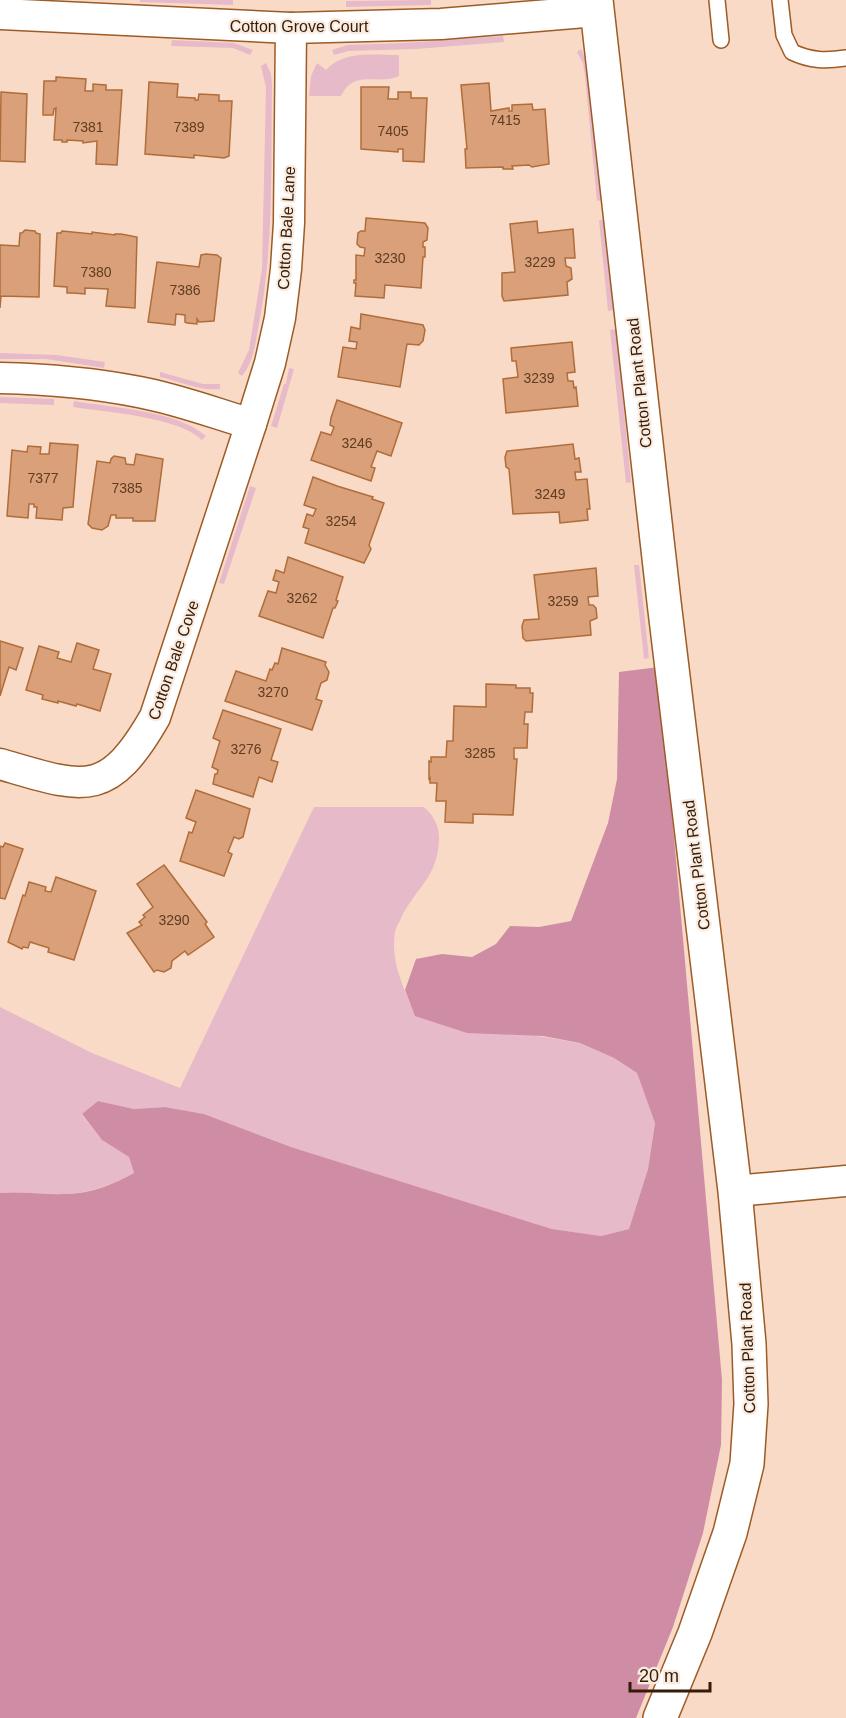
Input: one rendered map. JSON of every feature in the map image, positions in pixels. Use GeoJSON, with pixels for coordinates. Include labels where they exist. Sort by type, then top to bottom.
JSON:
{"type":"FeatureCollection","features":[{"type":"Feature","properties":{"kind":"street","name":"Cotton Grove Court"},"geometry":{"type":"LineString","coordinates":[[0,14],[291,28],[441,24],[597,6]]}},
{"type":"Feature","properties":{"kind":"street","name":"Cotton Plant Road"},"geometry":{"type":"LineString","coordinates":[[597,6],[664,602],[735,1191],[749,1344],[751,1404],[747,1464],[730,1533],[695,1633],[660,1718]]}},
{"type":"Feature","properties":{"kind":"street","name":"Cotton Bale Lane"},"geometry":{"type":"LineString","coordinates":[[251,424],[275,340],[286,270],[289,223],[291,28]]}},
{"type":"Feature","properties":{"kind":"street"},"geometry":{"type":"LineString","coordinates":[[0,378],[63,380],[141,392],[251,424]]}},
{"type":"Feature","properties":{"kind":"street","name":"Cotton Bale Cove"},"geometry":{"type":"LineString","coordinates":[[0,764],[56,780],[85,783],[95,782],[118,768],[130,756],[155,717],[251,424]]}},
{"type":"Feature","properties":{"kind":"street"},"geometry":{"type":"LineString","coordinates":[[735,1191],[846,1181]]}},
{"type":"Feature","properties":{"kind":"lane"},"geometry":{"type":"LineString","coordinates":[[717,0],[721,40]]}},
{"type":"Feature","properties":{"kind":"lane"},"geometry":{"type":"LineString","coordinates":[[780,0],[784,36],[792,52],[802,57],[822,61],[846,58]]}},
{"type":"Feature","properties":{"kind":"shaded area"},"geometry":{"type":"Polygon","coordinates":[[[140,0],[233,0],[233,5],[140,2],[140,0]]]}},
{"type":"Feature","properties":{"kind":"shaded area"},"geometry":{"type":"Polygon","coordinates":[[[431,0],[431,5],[346,7],[346,1],[431,0]]]}},
{"type":"Feature","properties":{"kind":"shaded area"},"geometry":{"type":"Polygon","coordinates":[[[503,36],[504,42],[416,49],[348,51],[334,55],[332,50],[347,45],[503,36]]]}},
{"type":"Feature","properties":{"kind":"shaded area"},"geometry":{"type":"Polygon","coordinates":[[[172,40],[234,43],[253,50],[250,55],[233,48],[171,46],[172,40]]]}},
{"type":"Feature","properties":{"kind":"shaded area"},"geometry":{"type":"Polygon","coordinates":[[[581,49],[589,66],[602,200],[597,201],[585,76],[583,63],[577,52],[581,49]]]}},
{"type":"Feature","properties":{"kind":"shaded area"},"geometry":{"type":"Polygon","coordinates":[[[399,55],[399,76],[391,79],[367,79],[353,82],[341,96],[309,96],[311,76],[317,63],[326,70],[341,59],[350,56],[399,55]]]}},
{"type":"Feature","properties":{"kind":"shaded area"},"geometry":{"type":"Polygon","coordinates":[[[266,63],[271,74],[272,85],[267,269],[256,342],[251,360],[242,376],[238,373],[249,350],[262,269],[266,87],[261,66],[266,63]]]}},
{"type":"Feature","properties":{"kind":"shaded area"},"geometry":{"type":"Polygon","coordinates":[[[599,220],[604,220],[613,310],[608,311],[599,220]]]}},
{"type":"Feature","properties":{"kind":"shaded area"},"geometry":{"type":"Polygon","coordinates":[[[616,329],[631,482],[626,483],[610,330],[616,329]]]}},
{"type":"Feature","properties":{"kind":"shaded area"},"geometry":{"type":"Polygon","coordinates":[[[0,353],[57,355],[105,362],[104,368],[46,359],[0,359],[0,353]]]}},
{"type":"Feature","properties":{"kind":"shaded area"},"geometry":{"type":"Polygon","coordinates":[[[289,368],[294,369],[277,428],[271,426],[284,384],[286,384],[289,368]]]}},
{"type":"Feature","properties":{"kind":"shaded area"},"geometry":{"type":"Polygon","coordinates":[[[160,372],[203,384],[220,384],[220,389],[190,386],[160,377],[160,372]]]}},
{"type":"Feature","properties":{"kind":"shaded area"},"geometry":{"type":"Polygon","coordinates":[[[0,397],[54,399],[54,405],[0,403],[0,397]]]}},
{"type":"Feature","properties":{"kind":"shaded area"},"geometry":{"type":"Polygon","coordinates":[[[74,401],[161,415],[193,427],[206,436],[202,440],[191,432],[160,421],[73,407],[74,401]]]}},
{"type":"Feature","properties":{"kind":"shaded area"},"geometry":{"type":"Polygon","coordinates":[[[250,486],[256,488],[224,584],[219,583],[250,486]]]}},
{"type":"Feature","properties":{"kind":"shaded area"},"geometry":{"type":"Polygon","coordinates":[[[634,565],[639,565],[649,658],[644,659],[634,565]]]}},
{"type":"Feature","properties":{"kind":"shaded area"},"geometry":{"type":"Polygon","coordinates":[[[659,667],[722,1380],[721,1445],[703,1533],[673,1627],[636,1718],[0,1718],[0,1193],[75,1194],[110,1184],[134,1173],[129,1157],[102,1140],[82,1114],[98,1101],[134,1109],[165,1107],[204,1114],[291,1147],[552,1229],[601,1236],[629,1229],[648,1169],[655,1123],[637,1073],[614,1058],[580,1043],[543,1036],[467,1033],[415,1016],[405,990],[416,959],[442,954],[472,957],[496,944],[510,926],[539,927],[571,921],[608,823],[617,779],[619,672],[659,667]]]}},
{"type":"Feature","properties":{"kind":"shaded area"},"geometry":{"type":"Polygon","coordinates":[[[314,807],[424,807],[435,821],[439,839],[435,862],[431,872],[402,916],[395,932],[396,964],[415,1015],[580,1043],[614,1058],[637,1073],[655,1122],[648,1169],[629,1229],[601,1236],[552,1229],[291,1147],[204,1114],[165,1107],[134,1109],[98,1101],[82,1115],[102,1140],[129,1157],[134,1173],[84,1192],[0,1193],[0,1007],[92,1053],[180,1088],[314,807]]]}},
{"type":"Feature","properties":{"kind":"building"},"geometry":{"type":"Polygon","coordinates":[[[56,77],[86,79],[85,91],[93,91],[93,84],[106,85],[106,90],[122,90],[117,165],[96,164],[97,141],[83,143],[83,141],[54,140],[56,108],[53,115],[43,115],[43,108],[44,81],[56,81],[56,77]]]}},
{"type":"Feature","properties":{"kind":"building"},"geometry":{"type":"Polygon","coordinates":[[[149,82],[178,84],[177,97],[198,100],[199,94],[219,95],[219,101],[232,101],[229,156],[224,158],[194,155],[194,158],[145,154],[149,82]]]}},
{"type":"Feature","properties":{"kind":"building"},"geometry":{"type":"Polygon","coordinates":[[[489,83],[491,111],[509,108],[509,111],[512,111],[512,105],[532,104],[533,110],[545,109],[549,164],[532,167],[529,165],[512,166],[513,169],[466,168],[465,149],[467,149],[461,85],[489,83]]]}},
{"type":"Feature","properties":{"kind":"building"},"geometry":{"type":"Polygon","coordinates":[[[361,87],[389,87],[388,99],[398,99],[398,92],[411,92],[411,98],[427,98],[424,162],[403,161],[403,149],[398,149],[398,152],[361,149],[361,87]]]}},
{"type":"Feature","properties":{"kind":"building"},"geometry":{"type":"Polygon","coordinates":[[[1,92],[27,94],[25,162],[0,161],[1,92]]]}},
{"type":"Feature","properties":{"kind":"building"},"geometry":{"type":"Polygon","coordinates":[[[366,218],[425,223],[428,228],[427,240],[423,242],[425,257],[423,257],[421,288],[385,285],[384,298],[355,296],[356,255],[364,256],[365,248],[357,244],[358,233],[365,231],[366,218]]]}},
{"type":"Feature","properties":{"kind":"building"},"geometry":{"type":"Polygon","coordinates":[[[537,221],[538,233],[573,229],[575,258],[565,258],[566,266],[571,268],[572,279],[567,282],[568,295],[504,301],[502,273],[515,272],[510,224],[537,221]]]}},
{"type":"Feature","properties":{"kind":"building"},"geometry":{"type":"Polygon","coordinates":[[[25,230],[40,234],[39,297],[1,296],[0,308],[0,245],[19,246],[20,233],[25,230]]]}},
{"type":"Feature","properties":{"kind":"building"},"geometry":{"type":"Polygon","coordinates":[[[62,231],[137,237],[135,308],[106,306],[108,289],[85,288],[85,294],[67,293],[67,287],[54,286],[57,233],[62,231]]]}},
{"type":"Feature","properties":{"kind":"building"},"geometry":{"type":"Polygon","coordinates":[[[201,255],[217,255],[221,258],[214,321],[199,322],[197,319],[197,324],[187,323],[185,315],[176,314],[175,325],[148,322],[157,262],[199,267],[201,255]]]}},
{"type":"Feature","properties":{"kind":"building"},"geometry":{"type":"Polygon","coordinates":[[[361,314],[423,325],[425,330],[423,341],[419,345],[407,344],[400,387],[338,377],[343,347],[356,349],[357,342],[349,341],[351,327],[360,329],[361,314]]]}},
{"type":"Feature","properties":{"kind":"building"},"geometry":{"type":"Polygon","coordinates":[[[572,342],[575,372],[567,373],[568,381],[573,381],[574,388],[576,387],[578,406],[506,413],[503,379],[518,377],[516,361],[512,361],[511,348],[572,342]]]}},
{"type":"Feature","properties":{"kind":"building"},"geometry":{"type":"Polygon","coordinates":[[[337,400],[402,423],[391,456],[377,451],[371,467],[375,468],[371,481],[311,460],[321,432],[331,435],[334,427],[330,425],[331,418],[337,400]]]}},
{"type":"Feature","properties":{"kind":"building"},"geometry":{"type":"Polygon","coordinates":[[[50,443],[78,445],[73,507],[63,508],[62,520],[36,518],[37,507],[34,507],[34,504],[29,504],[28,518],[7,516],[12,450],[27,452],[28,446],[41,447],[40,454],[49,454],[50,443]]]}},
{"type":"Feature","properties":{"kind":"building"},"geometry":{"type":"Polygon","coordinates":[[[573,444],[575,459],[579,458],[581,472],[575,472],[576,480],[587,479],[590,509],[587,509],[588,520],[560,523],[559,512],[513,514],[509,469],[506,467],[505,457],[507,451],[573,444]]]}},
{"type":"Feature","properties":{"kind":"building"},"geometry":{"type":"Polygon","coordinates":[[[136,454],[163,459],[155,521],[133,521],[133,518],[116,518],[116,515],[111,515],[108,526],[102,530],[92,528],[88,524],[97,461],[110,463],[114,456],[125,458],[126,464],[134,465],[136,454]]]}},
{"type":"Feature","properties":{"kind":"building"},"geometry":{"type":"Polygon","coordinates":[[[313,477],[373,497],[372,499],[384,503],[369,545],[371,549],[364,563],[305,543],[309,529],[303,527],[307,514],[313,516],[316,509],[304,505],[313,477]]]}},
{"type":"Feature","properties":{"kind":"building"},"geometry":{"type":"Polygon","coordinates":[[[288,557],[343,577],[336,600],[338,601],[333,608],[323,638],[259,616],[268,591],[276,593],[279,582],[273,580],[276,570],[284,573],[288,557]]]}},
{"type":"Feature","properties":{"kind":"building"},"geometry":{"type":"Polygon","coordinates":[[[596,568],[598,596],[588,597],[589,605],[596,608],[597,618],[590,621],[591,635],[526,641],[523,638],[524,620],[539,619],[534,575],[596,568]]]}},
{"type":"Feature","properties":{"kind":"building"},"geometry":{"type":"Polygon","coordinates":[[[0,641],[23,648],[16,670],[9,667],[0,696],[0,641]]]}},
{"type":"Feature","properties":{"kind":"building"},"geometry":{"type":"Polygon","coordinates":[[[77,643],[99,650],[93,669],[111,674],[100,711],[77,704],[76,706],[42,699],[43,695],[26,690],[39,646],[59,652],[57,658],[71,662],[77,643]]]}},
{"type":"Feature","properties":{"kind":"building"},"geometry":{"type":"Polygon","coordinates":[[[282,648],[326,662],[325,665],[329,672],[327,680],[321,683],[316,699],[322,701],[312,730],[225,701],[236,671],[266,681],[270,669],[272,670],[275,663],[278,664],[282,648]]]}},
{"type":"Feature","properties":{"kind":"building"},"geometry":{"type":"Polygon","coordinates":[[[486,684],[516,685],[516,688],[530,688],[530,693],[533,693],[532,712],[525,712],[524,724],[528,724],[527,748],[514,748],[514,759],[517,759],[513,815],[473,814],[473,823],[445,822],[446,801],[436,801],[437,783],[430,783],[429,761],[431,762],[431,757],[446,757],[447,741],[453,741],[454,706],[486,707],[486,684]]]}},
{"type":"Feature","properties":{"kind":"building"},"geometry":{"type":"Polygon","coordinates":[[[223,710],[281,729],[271,760],[278,762],[272,782],[259,777],[253,797],[213,784],[218,770],[212,767],[220,741],[213,738],[223,710]]]}},
{"type":"Feature","properties":{"kind":"building"},"geometry":{"type":"Polygon","coordinates":[[[196,790],[250,809],[243,837],[239,839],[234,837],[228,852],[232,854],[224,876],[180,861],[189,832],[192,833],[196,822],[186,818],[196,790]]]}},
{"type":"Feature","properties":{"kind":"building"},"geometry":{"type":"Polygon","coordinates":[[[5,843],[23,849],[5,899],[0,898],[0,846],[3,847],[5,843]]]}},
{"type":"Feature","properties":{"kind":"building"},"geometry":{"type":"Polygon","coordinates":[[[164,865],[207,922],[205,924],[214,937],[188,955],[185,951],[172,961],[171,968],[164,972],[157,970],[154,972],[127,933],[142,925],[139,922],[145,917],[143,915],[153,907],[137,884],[164,865]]]}},
{"type":"Feature","properties":{"kind":"building"},"geometry":{"type":"Polygon","coordinates":[[[56,877],[96,891],[74,960],[48,952],[49,948],[30,942],[28,948],[23,947],[22,949],[8,942],[29,882],[46,887],[45,891],[51,892],[56,877]]]}}]}
